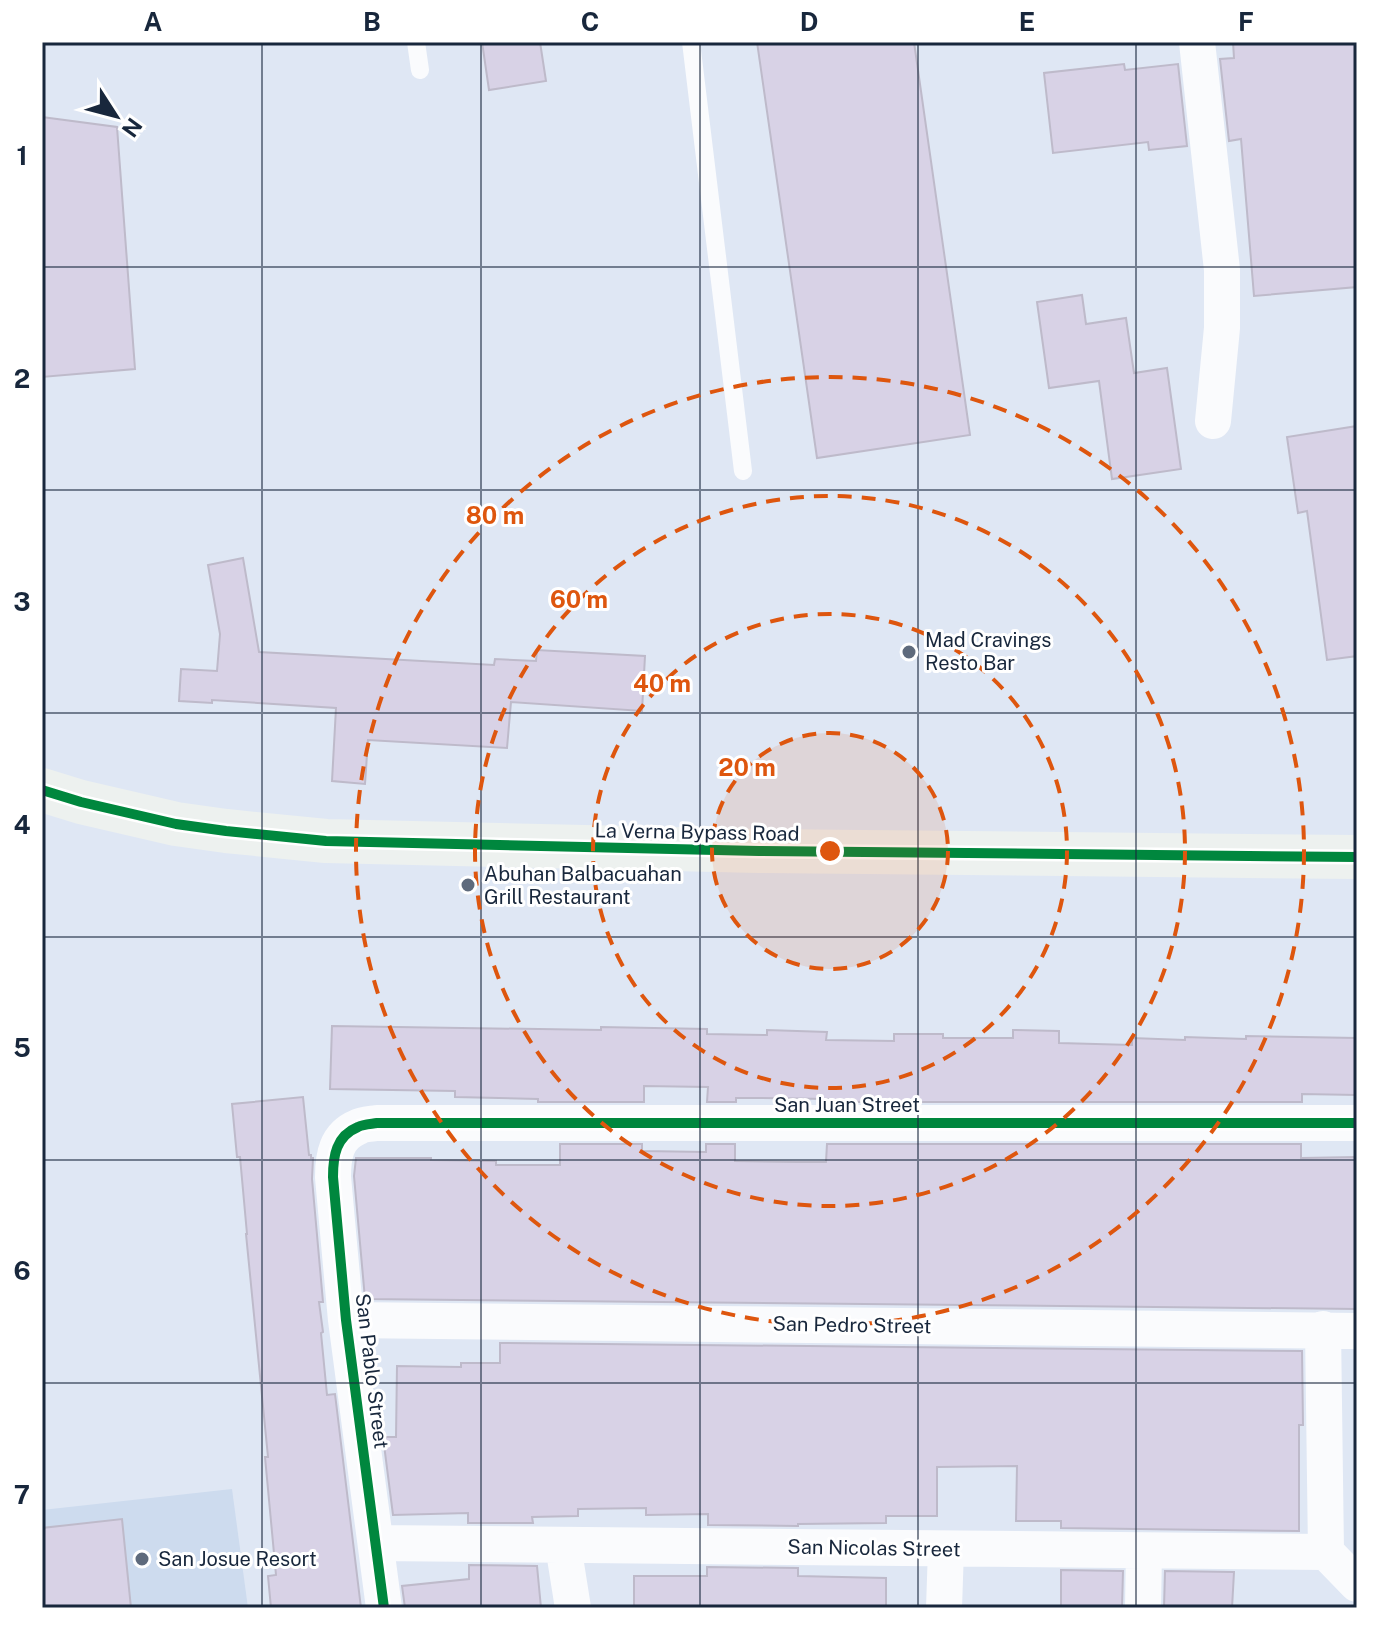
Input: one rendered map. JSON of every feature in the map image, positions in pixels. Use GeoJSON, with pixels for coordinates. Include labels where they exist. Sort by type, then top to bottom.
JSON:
{"type":"FeatureCollection","features":[{"type":"Feature","properties":{"kind":"street"},"geometry":{"type":"LineString","coordinates":[[1197,42],[1222,270],[1222,328],[1213,421]]}},
{"type":"Feature","properties":{"kind":"street","name":"La Verna Bypass Road"},"geometry":{"type":"LineString","coordinates":[[42,790],[176,824],[326,841],[759,851],[1357,857]]}},
{"type":"Feature","properties":{"kind":"street","name":"San Juan Street"},"geometry":{"type":"LineString","coordinates":[[341,1140],[357,1127],[377,1123],[1357,1123]]}},
{"type":"Feature","properties":{"kind":"street","name":"San Pablo Street"},"geometry":{"type":"LineString","coordinates":[[341,1140],[333,1156],[333,1177],[346,1320],[384,1608]]}},
{"type":"Feature","properties":{"kind":"street","name":"San Pedro Street"},"geometry":{"type":"LineString","coordinates":[[346,1320],[1340,1330]]}},
{"type":"Feature","properties":{"kind":"street"},"geometry":{"type":"LineString","coordinates":[[1340,1330],[1326,1552],[1357,1584]]}},
{"type":"Feature","properties":{"kind":"street","name":"San Nicolas Street"},"geometry":{"type":"LineString","coordinates":[[377,1543],[1326,1552]]}},
{"type":"Feature","properties":{"kind":"street"},"geometry":{"type":"LineString","coordinates":[[563,1545],[573,1608]]}},
{"type":"Feature","properties":{"kind":"street"},"geometry":{"type":"LineString","coordinates":[[944,1608],[946,1549]]}},
{"type":"Feature","properties":{"kind":"street"},"geometry":{"type":"LineString","coordinates":[[1143,1608],[1144,1551]]}},
{"type":"Feature","properties":{"kind":"lane"},"geometry":{"type":"LineString","coordinates":[[416,42],[420,70]]}},
{"type":"Feature","properties":{"kind":"lane"},"geometry":{"type":"LineString","coordinates":[[691,42],[743,471]]}},
{"type":"Feature","properties":{"kind":"shaded area","name":"San Josue Resort"},"geometry":{"type":"Polygon","coordinates":[[[232,1489],[248,1608],[42,1608],[42,1510],[232,1489]]]}},
{"type":"Feature","properties":{"kind":"building"},"geometry":{"type":"Polygon","coordinates":[[[482,42],[540,42],[546,81],[489,90],[482,42]]]}},
{"type":"Feature","properties":{"kind":"building"},"geometry":{"type":"Polygon","coordinates":[[[757,42],[914,42],[970,435],[817,458],[757,42]]]}},
{"type":"Feature","properties":{"kind":"building"},"geometry":{"type":"Polygon","coordinates":[[[1233,42],[1357,42],[1357,287],[1254,296],[1241,139],[1229,141],[1220,59],[1234,58],[1233,42]]]}},
{"type":"Feature","properties":{"kind":"building"},"geometry":{"type":"Polygon","coordinates":[[[1124,64],[1125,70],[1178,64],[1187,146],[1149,150],[1148,142],[1053,153],[1044,73],[1124,64]]]}},
{"type":"Feature","properties":{"kind":"building"},"geometry":{"type":"Polygon","coordinates":[[[42,117],[117,127],[135,369],[42,377],[42,117]]]}},
{"type":"Feature","properties":{"kind":"building"},"geometry":{"type":"Polygon","coordinates":[[[1082,295],[1086,324],[1126,318],[1134,373],[1167,368],[1181,469],[1112,479],[1099,381],[1049,388],[1037,302],[1082,295]]]}},
{"type":"Feature","properties":{"kind":"building"},"geometry":{"type":"Polygon","coordinates":[[[1357,426],[1357,656],[1327,660],[1307,511],[1298,513],[1287,437],[1357,426]]]}},
{"type":"Feature","properties":{"kind":"building"},"geometry":{"type":"Polygon","coordinates":[[[243,558],[259,652],[494,665],[495,659],[536,661],[537,650],[645,656],[642,711],[511,702],[507,748],[368,740],[365,784],[332,781],[336,708],[212,700],[212,703],[179,701],[181,669],[217,671],[220,634],[208,565],[243,558]]]}},
{"type":"Feature","properties":{"kind":"building"},"geometry":{"type":"Polygon","coordinates":[[[332,1026],[707,1029],[707,1034],[767,1035],[767,1030],[827,1032],[826,1040],[894,1041],[894,1034],[1013,1038],[1013,1030],[1059,1031],[1059,1043],[1132,1045],[1132,1038],[1357,1038],[1357,1095],[1302,1094],[1302,1102],[828,1102],[828,1099],[736,1098],[736,1102],[707,1102],[708,1087],[644,1086],[644,1102],[538,1102],[538,1099],[455,1097],[455,1091],[330,1089],[332,1026]]]}},
{"type":"Feature","properties":{"kind":"building"},"geometry":{"type":"Polygon","coordinates":[[[303,1097],[309,1155],[313,1158],[312,1179],[323,1302],[319,1302],[327,1395],[335,1394],[361,1608],[271,1608],[268,1576],[276,1575],[265,1457],[268,1457],[240,1157],[237,1157],[232,1104],[303,1097]]]}},
{"type":"Feature","properties":{"kind":"building"},"geometry":{"type":"Polygon","coordinates":[[[560,1144],[642,1144],[642,1151],[706,1152],[706,1144],[735,1144],[735,1161],[826,1162],[827,1144],[1301,1144],[1301,1158],[1357,1157],[1357,1309],[365,1299],[354,1176],[356,1158],[431,1158],[496,1161],[496,1165],[560,1165],[560,1144]]]}},
{"type":"Feature","properties":{"kind":"building"},"geometry":{"type":"Polygon","coordinates":[[[500,1343],[1302,1351],[1299,1531],[1061,1528],[1061,1521],[1016,1521],[1017,1466],[937,1467],[937,1516],[886,1516],[886,1523],[708,1525],[708,1514],[646,1515],[646,1508],[578,1509],[578,1516],[532,1517],[533,1523],[468,1523],[468,1513],[393,1515],[383,1437],[396,1437],[397,1366],[461,1367],[461,1363],[500,1363],[500,1343]]]}},
{"type":"Feature","properties":{"kind":"building"},"geometry":{"type":"Polygon","coordinates":[[[122,1519],[131,1608],[42,1608],[42,1528],[122,1519]]]}},
{"type":"Feature","properties":{"kind":"building"},"geometry":{"type":"Polygon","coordinates":[[[469,1565],[537,1566],[541,1608],[405,1608],[402,1586],[469,1579],[469,1565]]]}},
{"type":"Feature","properties":{"kind":"building"},"geometry":{"type":"Polygon","coordinates":[[[707,1567],[798,1568],[798,1576],[886,1578],[886,1608],[634,1608],[634,1576],[707,1576],[707,1567]]]}},
{"type":"Feature","properties":{"kind":"building"},"geometry":{"type":"Polygon","coordinates":[[[1061,1570],[1123,1571],[1122,1608],[1061,1608],[1061,1570]]]}},
{"type":"Feature","properties":{"kind":"building"},"geometry":{"type":"Polygon","coordinates":[[[1165,1571],[1234,1572],[1232,1608],[1164,1608],[1165,1571]]]}},
{"type":"Feature","properties":{"kind":"cycle path"},"geometry":{"type":"LineString","coordinates":[[42,790],[176,824],[326,841],[759,851],[1357,857]]}},
{"type":"Feature","properties":{"kind":"cycle path"},"geometry":{"type":"LineString","coordinates":[[384,1608],[346,1320],[333,1177],[340,1141],[358,1127],[377,1123],[1357,1123]]}},
{"type":"Feature","properties":{"kind":"place","name":"Mad Cravings Resto Bar"},"geometry":{"type":"Point","coordinates":[909,652]}},
{"type":"Feature","properties":{"kind":"place","name":"Abuhan Balbacuahan Grill Restaurant"},"geometry":{"type":"Point","coordinates":[468,885]}},
{"type":"Feature","properties":{"kind":"place","name":"San Josue Resort"},"geometry":{"type":"Point","coordinates":[142,1559]}}]}
